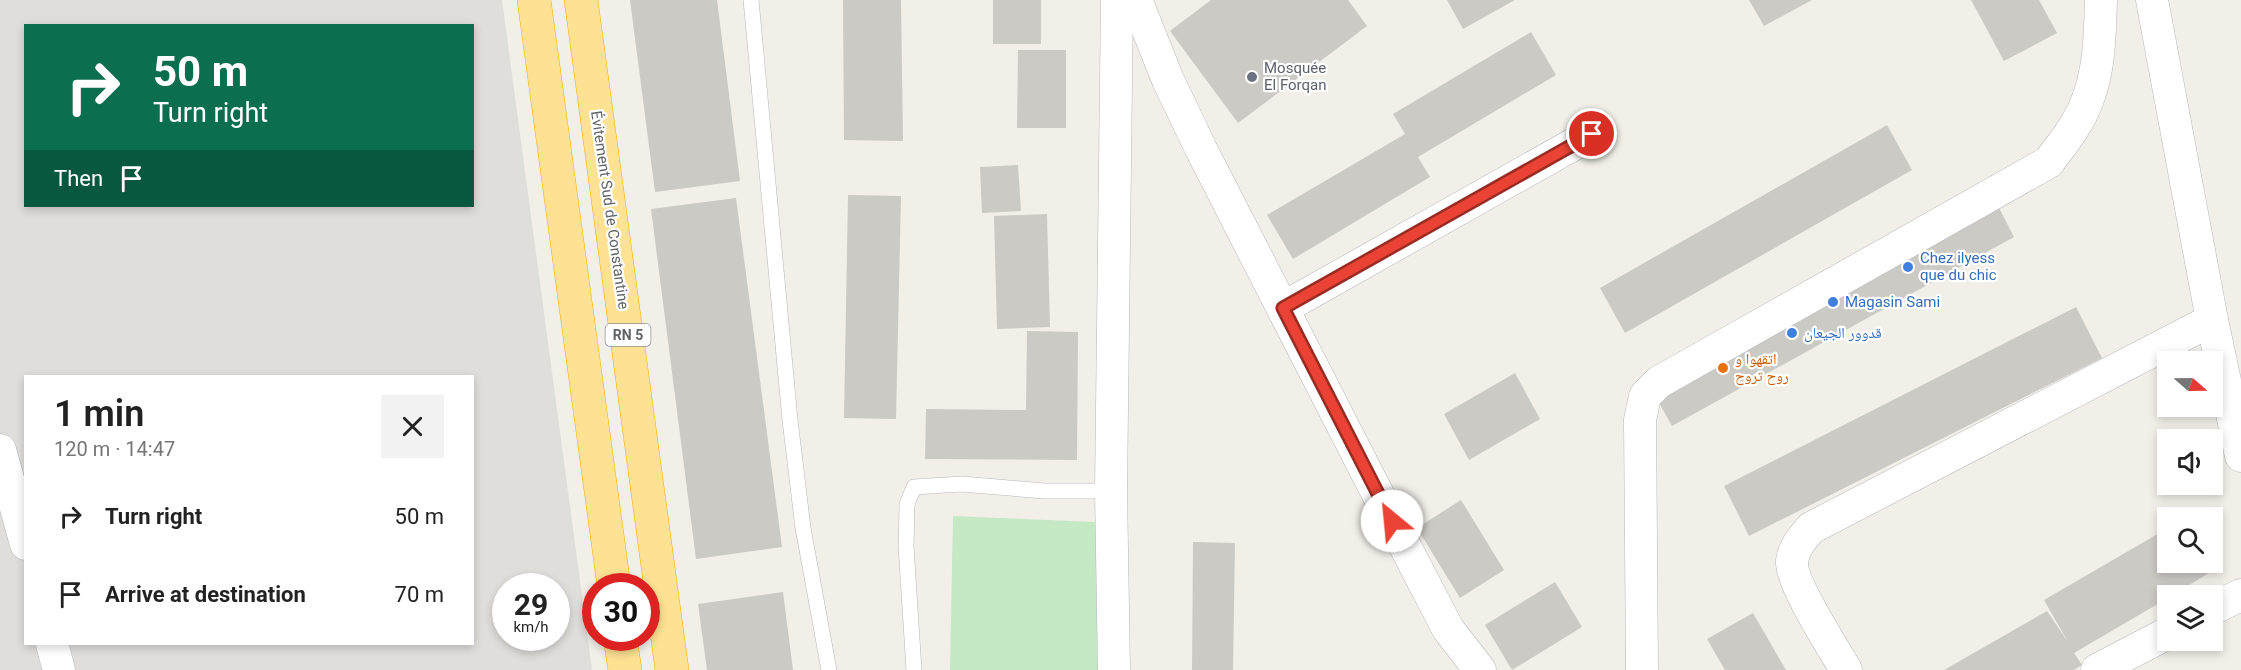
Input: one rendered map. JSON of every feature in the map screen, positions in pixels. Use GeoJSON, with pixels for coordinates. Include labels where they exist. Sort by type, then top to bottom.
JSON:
{"type":"FeatureCollection","features":[{"type":"Feature","properties":{"kind":"highway"},"geometry":{"type":"LineString","coordinates":[[534,0],[612,573]]}},
{"type":"Feature","properties":{"kind":"highway","name":"Évitement Sud de Constantine"},"geometry":{"type":"LineString","coordinates":[[581,0],[672,670]]}},
{"type":"Feature","properties":{"kind":"highway"},"geometry":{"type":"LineString","coordinates":[[622,651],[625,670]]}},
{"type":"Feature","properties":{"kind":"street"},"geometry":{"type":"LineString","coordinates":[[1114,670],[1111,491],[1117,0]]}},
{"type":"Feature","properties":{"kind":"street"},"geometry":{"type":"LineString","coordinates":[[1136,0],[1168,80],[1283,308],[1448,629],[1480,670]]}},
{"type":"Feature","properties":{"kind":"street"},"geometry":{"type":"LineString","coordinates":[[1642,670],[1640,420],[1645,396],[1659,382],[2049,162],[2076,126],[2093,86],[2100,44],[2101,0]]}},
{"type":"Feature","properties":{"kind":"street"},"geometry":{"type":"LineString","coordinates":[[2152,0],[2212,320],[2241,456]]}},
{"type":"Feature","properties":{"kind":"street"},"geometry":{"type":"LineString","coordinates":[[1283,308],[1592,134]]}},
{"type":"Feature","properties":{"kind":"street"},"geometry":{"type":"LineString","coordinates":[[1846,670],[1799,586],[1792,563],[1796,546],[1811,528],[2212,320]]}},
{"type":"Feature","properties":{"kind":"street"},"geometry":{"type":"LineString","coordinates":[[0,450],[24,537]]}},
{"type":"Feature","properties":{"kind":"street"},"geometry":{"type":"LineString","coordinates":[[2223,604],[2241,595]]}},
{"type":"Feature","properties":{"kind":"street"},"geometry":{"type":"LineString","coordinates":[[2097,670],[2157,639]]}},
{"type":"Feature","properties":{"kind":"street"},"geometry":{"type":"LineString","coordinates":[[52,645],[59,670]]}},
{"type":"Feature","properties":{"kind":"lane"},"geometry":{"type":"LineString","coordinates":[[751,0],[790,420],[802,517],[829,670]]}},
{"type":"Feature","properties":{"kind":"lane"},"geometry":{"type":"LineString","coordinates":[[914,670],[906,546],[908,504],[914,487],[962,484],[1044,491],[1111,491]]}},
{"type":"Feature","properties":{"kind":"shaded area"},"geometry":{"type":"Polygon","coordinates":[[[0,0],[502,0],[582,596],[582,651],[589,651],[592,670],[0,670],[0,0]]]}},
{"type":"Feature","properties":{"kind":"green space"},"geometry":{"type":"Polygon","coordinates":[[[953,516],[1096,522],[1098,670],[950,670],[953,516]]]}},
{"type":"Feature","properties":{"kind":"building"},"geometry":{"type":"Polygon","coordinates":[[[630,0],[717,0],[740,181],[655,192],[630,0]]]}},
{"type":"Feature","properties":{"kind":"building"},"geometry":{"type":"Polygon","coordinates":[[[843,0],[901,0],[903,141],[844,140],[843,0]]]}},
{"type":"Feature","properties":{"kind":"building"},"geometry":{"type":"Polygon","coordinates":[[[993,0],[1041,0],[1041,44],[993,44],[993,0]]]}},
{"type":"Feature","properties":{"kind":"building","name":"Mosquée El Forqan"},"geometry":{"type":"Polygon","coordinates":[[[1211,0],[1348,0],[1367,26],[1238,123],[1170,31],[1211,0]]]}},
{"type":"Feature","properties":{"kind":"building"},"geometry":{"type":"Polygon","coordinates":[[[1447,0],[1515,0],[1463,29],[1447,0]]]}},
{"type":"Feature","properties":{"kind":"building"},"geometry":{"type":"Polygon","coordinates":[[[1749,0],[1812,0],[1764,26],[1749,0]]]}},
{"type":"Feature","properties":{"kind":"building"},"geometry":{"type":"Polygon","coordinates":[[[1971,0],[2039,0],[2057,33],[2004,61],[1971,0]]]}},
{"type":"Feature","properties":{"kind":"building"},"geometry":{"type":"Polygon","coordinates":[[[1531,32],[1556,75],[1418,157],[1430,177],[1293,259],[1267,215],[1405,134],[1393,114],[1531,32]]]}},
{"type":"Feature","properties":{"kind":"building"},"geometry":{"type":"Polygon","coordinates":[[[1018,50],[1066,50],[1066,128],[1017,128],[1018,50]]]}},
{"type":"Feature","properties":{"kind":"building"},"geometry":{"type":"Polygon","coordinates":[[[1887,125],[1912,170],[1625,333],[1600,288],[1887,125]]]}},
{"type":"Feature","properties":{"kind":"building"},"geometry":{"type":"Polygon","coordinates":[[[1018,165],[1021,211],[982,213],[980,167],[1018,165]]]}},
{"type":"Feature","properties":{"kind":"building"},"geometry":{"type":"Polygon","coordinates":[[[848,195],[901,196],[896,419],[844,418],[848,195]]]}},
{"type":"Feature","properties":{"kind":"building"},"geometry":{"type":"Polygon","coordinates":[[[736,198],[782,547],[696,559],[651,209],[736,198]]]}},
{"type":"Feature","properties":{"kind":"building"},"geometry":{"type":"Polygon","coordinates":[[[1997,204],[2014,237],[1672,426],[1654,394],[1997,204]]]}},
{"type":"Feature","properties":{"kind":"building"},"geometry":{"type":"Polygon","coordinates":[[[1047,214],[1050,327],[997,329],[994,216],[1047,214]]]}},
{"type":"Feature","properties":{"kind":"building"},"geometry":{"type":"Polygon","coordinates":[[[2076,307],[2102,358],[1749,536],[1724,486],[2076,307]]]}},
{"type":"Feature","properties":{"kind":"building"},"geometry":{"type":"Polygon","coordinates":[[[1027,331],[1078,332],[1077,460],[925,459],[926,409],[1026,410],[1027,331]]]}},
{"type":"Feature","properties":{"kind":"building"},"geometry":{"type":"Polygon","coordinates":[[[1515,373],[1540,419],[1469,460],[1444,414],[1515,373]]]}},
{"type":"Feature","properties":{"kind":"building"},"geometry":{"type":"Polygon","coordinates":[[[1461,500],[1504,570],[1460,598],[1417,528],[1461,500]]]}},
{"type":"Feature","properties":{"kind":"building"},"geometry":{"type":"Polygon","coordinates":[[[2157,534],[2157,573],[2209,573],[2189,585],[2157,585],[2157,604],[2074,653],[2082,665],[2074,670],[1944,670],[2047,611],[2068,642],[2044,600],[2157,534]]]}},
{"type":"Feature","properties":{"kind":"building"},"geometry":{"type":"Polygon","coordinates":[[[1193,542],[1235,543],[1233,670],[1192,670],[1193,542]]]}},
{"type":"Feature","properties":{"kind":"building"},"geometry":{"type":"Polygon","coordinates":[[[1555,582],[1582,627],[1512,670],[1485,625],[1555,582]]]}},
{"type":"Feature","properties":{"kind":"building"},"geometry":{"type":"Polygon","coordinates":[[[783,592],[793,670],[707,670],[698,604],[783,592]]]}},
{"type":"Feature","properties":{"kind":"building"},"geometry":{"type":"Polygon","coordinates":[[[1753,613],[1786,670],[1725,670],[1707,639],[1753,613]]]}},
{"type":"Feature","properties":{"kind":"place","name":"Mosquée El Forqan"},"geometry":{"type":"Point","coordinates":[1252,77]}},
{"type":"Feature","properties":{"kind":"place","name":"Chez ilyess que du chic"},"geometry":{"type":"Point","coordinates":[1908,267]}},
{"type":"Feature","properties":{"kind":"place","name":"Magasin Sami"},"geometry":{"type":"Point","coordinates":[1833,302]}},
{"type":"Feature","properties":{"kind":"place","name":"قدوور الجيعان"},"geometry":{"type":"Point","coordinates":[1792,333]}},
{"type":"Feature","properties":{"kind":"place","name":"اتقهوا و روح تروح"},"geometry":{"type":"Point","coordinates":[1723,368]}},
{"type":"Feature","properties":{"kind":"route"},"geometry":{"type":"LineString","coordinates":[[1392,521],[1283,308],[1592,134]]}}]}
